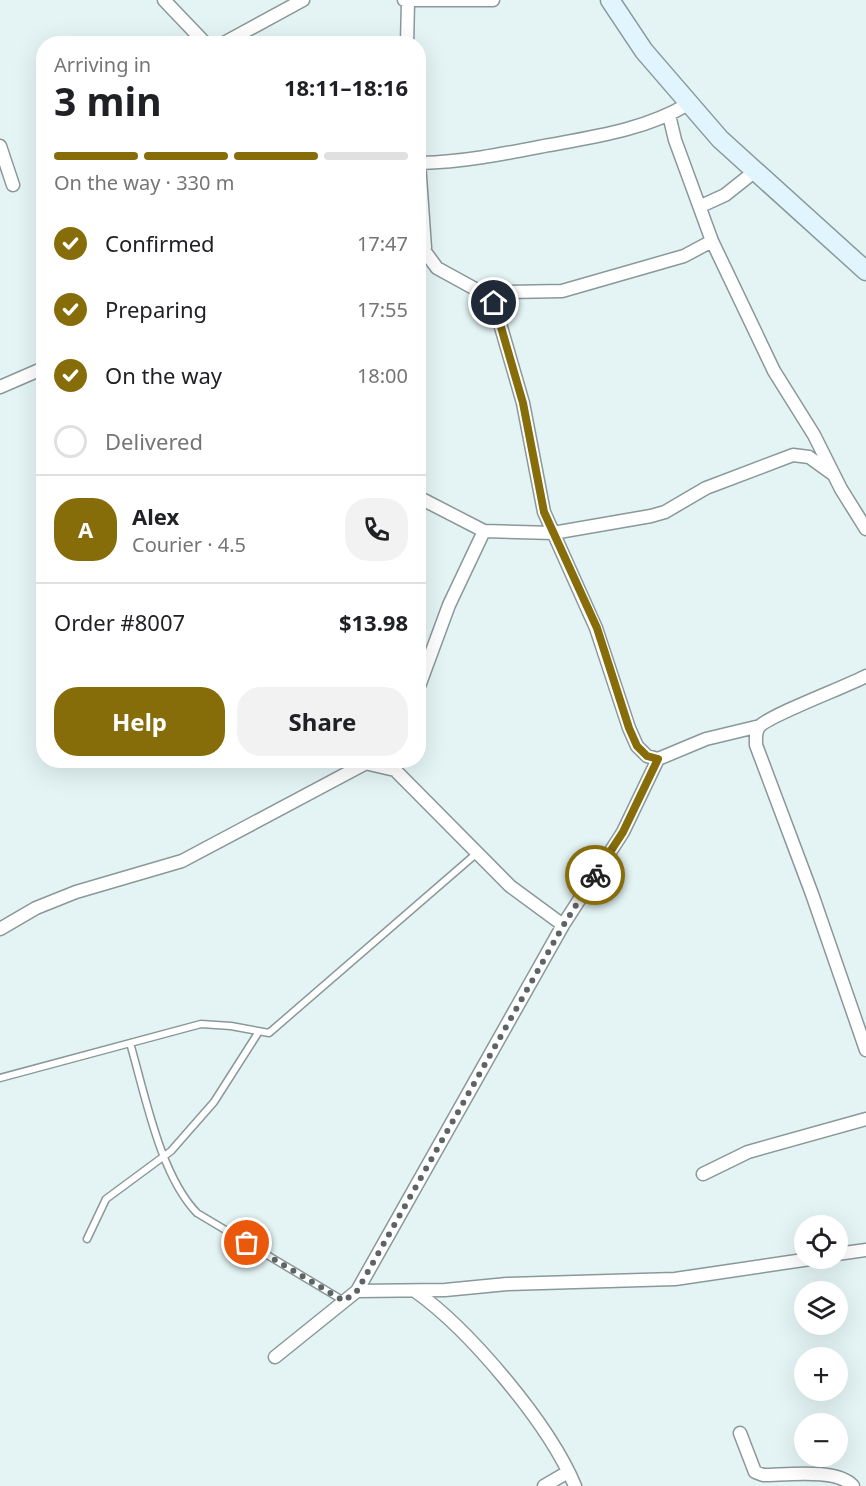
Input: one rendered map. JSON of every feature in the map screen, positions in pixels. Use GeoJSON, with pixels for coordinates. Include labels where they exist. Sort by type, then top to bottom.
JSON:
{"type":"FeatureCollection","features":[{"type":"Feature","properties":{"kind":"main road"},"geometry":{"type":"LineString","coordinates":[[610,0],[644,51],[688,104],[754,172],[866,271]]}},
{"type":"Feature","properties":{"kind":"street"},"geometry":{"type":"LineString","coordinates":[[164,0],[198,36]]}},
{"type":"Feature","properties":{"kind":"street"},"geometry":{"type":"LineString","coordinates":[[237,36],[303,0]]}},
{"type":"Feature","properties":{"kind":"street"},"geometry":{"type":"LineString","coordinates":[[407,36],[406,1],[493,0]]}},
{"type":"Feature","properties":{"kind":"street"},"geometry":{"type":"LineString","coordinates":[[426,163],[476,159],[628,129],[669,115],[688,104]]}},
{"type":"Feature","properties":{"kind":"street"},"geometry":{"type":"LineString","coordinates":[[669,115],[675,140],[712,241],[774,371],[814,435],[866,529]]}},
{"type":"Feature","properties":{"kind":"street"},"geometry":{"type":"LineString","coordinates":[[0,146],[14,185]]}},
{"type":"Feature","properties":{"kind":"street"},"geometry":{"type":"LineString","coordinates":[[701,206],[725,195],[754,172]]}},
{"type":"Feature","properties":{"kind":"street"},"geometry":{"type":"LineString","coordinates":[[488,296],[507,292],[562,291],[684,256],[712,241]]}},
{"type":"Feature","properties":{"kind":"street"},"geometry":{"type":"LineString","coordinates":[[426,251],[437,268],[488,296],[494,303],[523,403],[537,485],[553,533],[597,628],[637,746],[647,756],[658,759],[706,739],[760,726]]}},
{"type":"Feature","properties":{"kind":"street"},"geometry":{"type":"LineString","coordinates":[[0,387],[36,371]]}},
{"type":"Feature","properties":{"kind":"street"},"geometry":{"type":"LineString","coordinates":[[426,501],[484,531],[553,533],[665,512],[706,488],[793,455],[801,454],[809,458],[835,476]]}},
{"type":"Feature","properties":{"kind":"street"},"geometry":{"type":"LineString","coordinates":[[426,667],[449,605],[484,531]]}},
{"type":"Feature","properties":{"kind":"street"},"geometry":{"type":"LineString","coordinates":[[866,676],[833,693],[769,718],[760,726],[756,735],[756,745],[866,1050]]}},
{"type":"Feature","properties":{"kind":"street"},"geometry":{"type":"LineString","coordinates":[[275,1357],[357,1291],[563,926],[623,832],[658,759]]}},
{"type":"Feature","properties":{"kind":"street"},"geometry":{"type":"LineString","coordinates":[[0,929],[36,908],[76,892],[182,861],[360,768]]}},
{"type":"Feature","properties":{"kind":"street"},"geometry":{"type":"LineString","coordinates":[[395,768],[510,886],[563,926]]}},
{"type":"Feature","properties":{"kind":"street"},"geometry":{"type":"LineString","coordinates":[[703,1174],[748,1152],[866,1119]]}},
{"type":"Feature","properties":{"kind":"street"},"geometry":{"type":"LineString","coordinates":[[848,1252],[866,1250]]}},
{"type":"Feature","properties":{"kind":"street"},"geometry":{"type":"LineString","coordinates":[[357,1291],[415,1291],[507,1284],[675,1279],[794,1261]]}},
{"type":"Feature","properties":{"kind":"street"},"geometry":{"type":"LineString","coordinates":[[415,1291],[453,1323],[507,1383],[546,1432],[575,1486]]}},
{"type":"Feature","properties":{"kind":"street"},"geometry":{"type":"LineString","coordinates":[[740,1433],[755,1472],[763,1475],[830,1475],[842,1478],[853,1486]]}},
{"type":"Feature","properties":{"kind":"street"},"geometry":{"type":"LineString","coordinates":[[544,1486],[568,1472]]}},
{"type":"Feature","properties":{"kind":"lane"},"geometry":{"type":"LineString","coordinates":[[0,1078],[201,1024],[231,1026],[258,1033],[268,1033],[278,1028],[477,854]]}},
{"type":"Feature","properties":{"kind":"lane"},"geometry":{"type":"LineString","coordinates":[[87,1239],[106,1199],[164,1157],[214,1102],[258,1033]]}},
{"type":"Feature","properties":{"kind":"lane"},"geometry":{"type":"LineString","coordinates":[[130,1043],[164,1157],[190,1206],[197,1213],[344,1301]]}},
{"type":"Feature","properties":{"kind":"way so far"},"geometry":{"type":"LineString","coordinates":[[247,1243],[344,1301],[357,1291],[563,926],[595,875]]}},
{"type":"Feature","properties":{"kind":"route"},"geometry":{"type":"LineString","coordinates":[[494,303],[523,403],[544,512],[573,580],[597,628],[637,746],[647,756],[658,759],[643,796],[595,875]]}}]}
